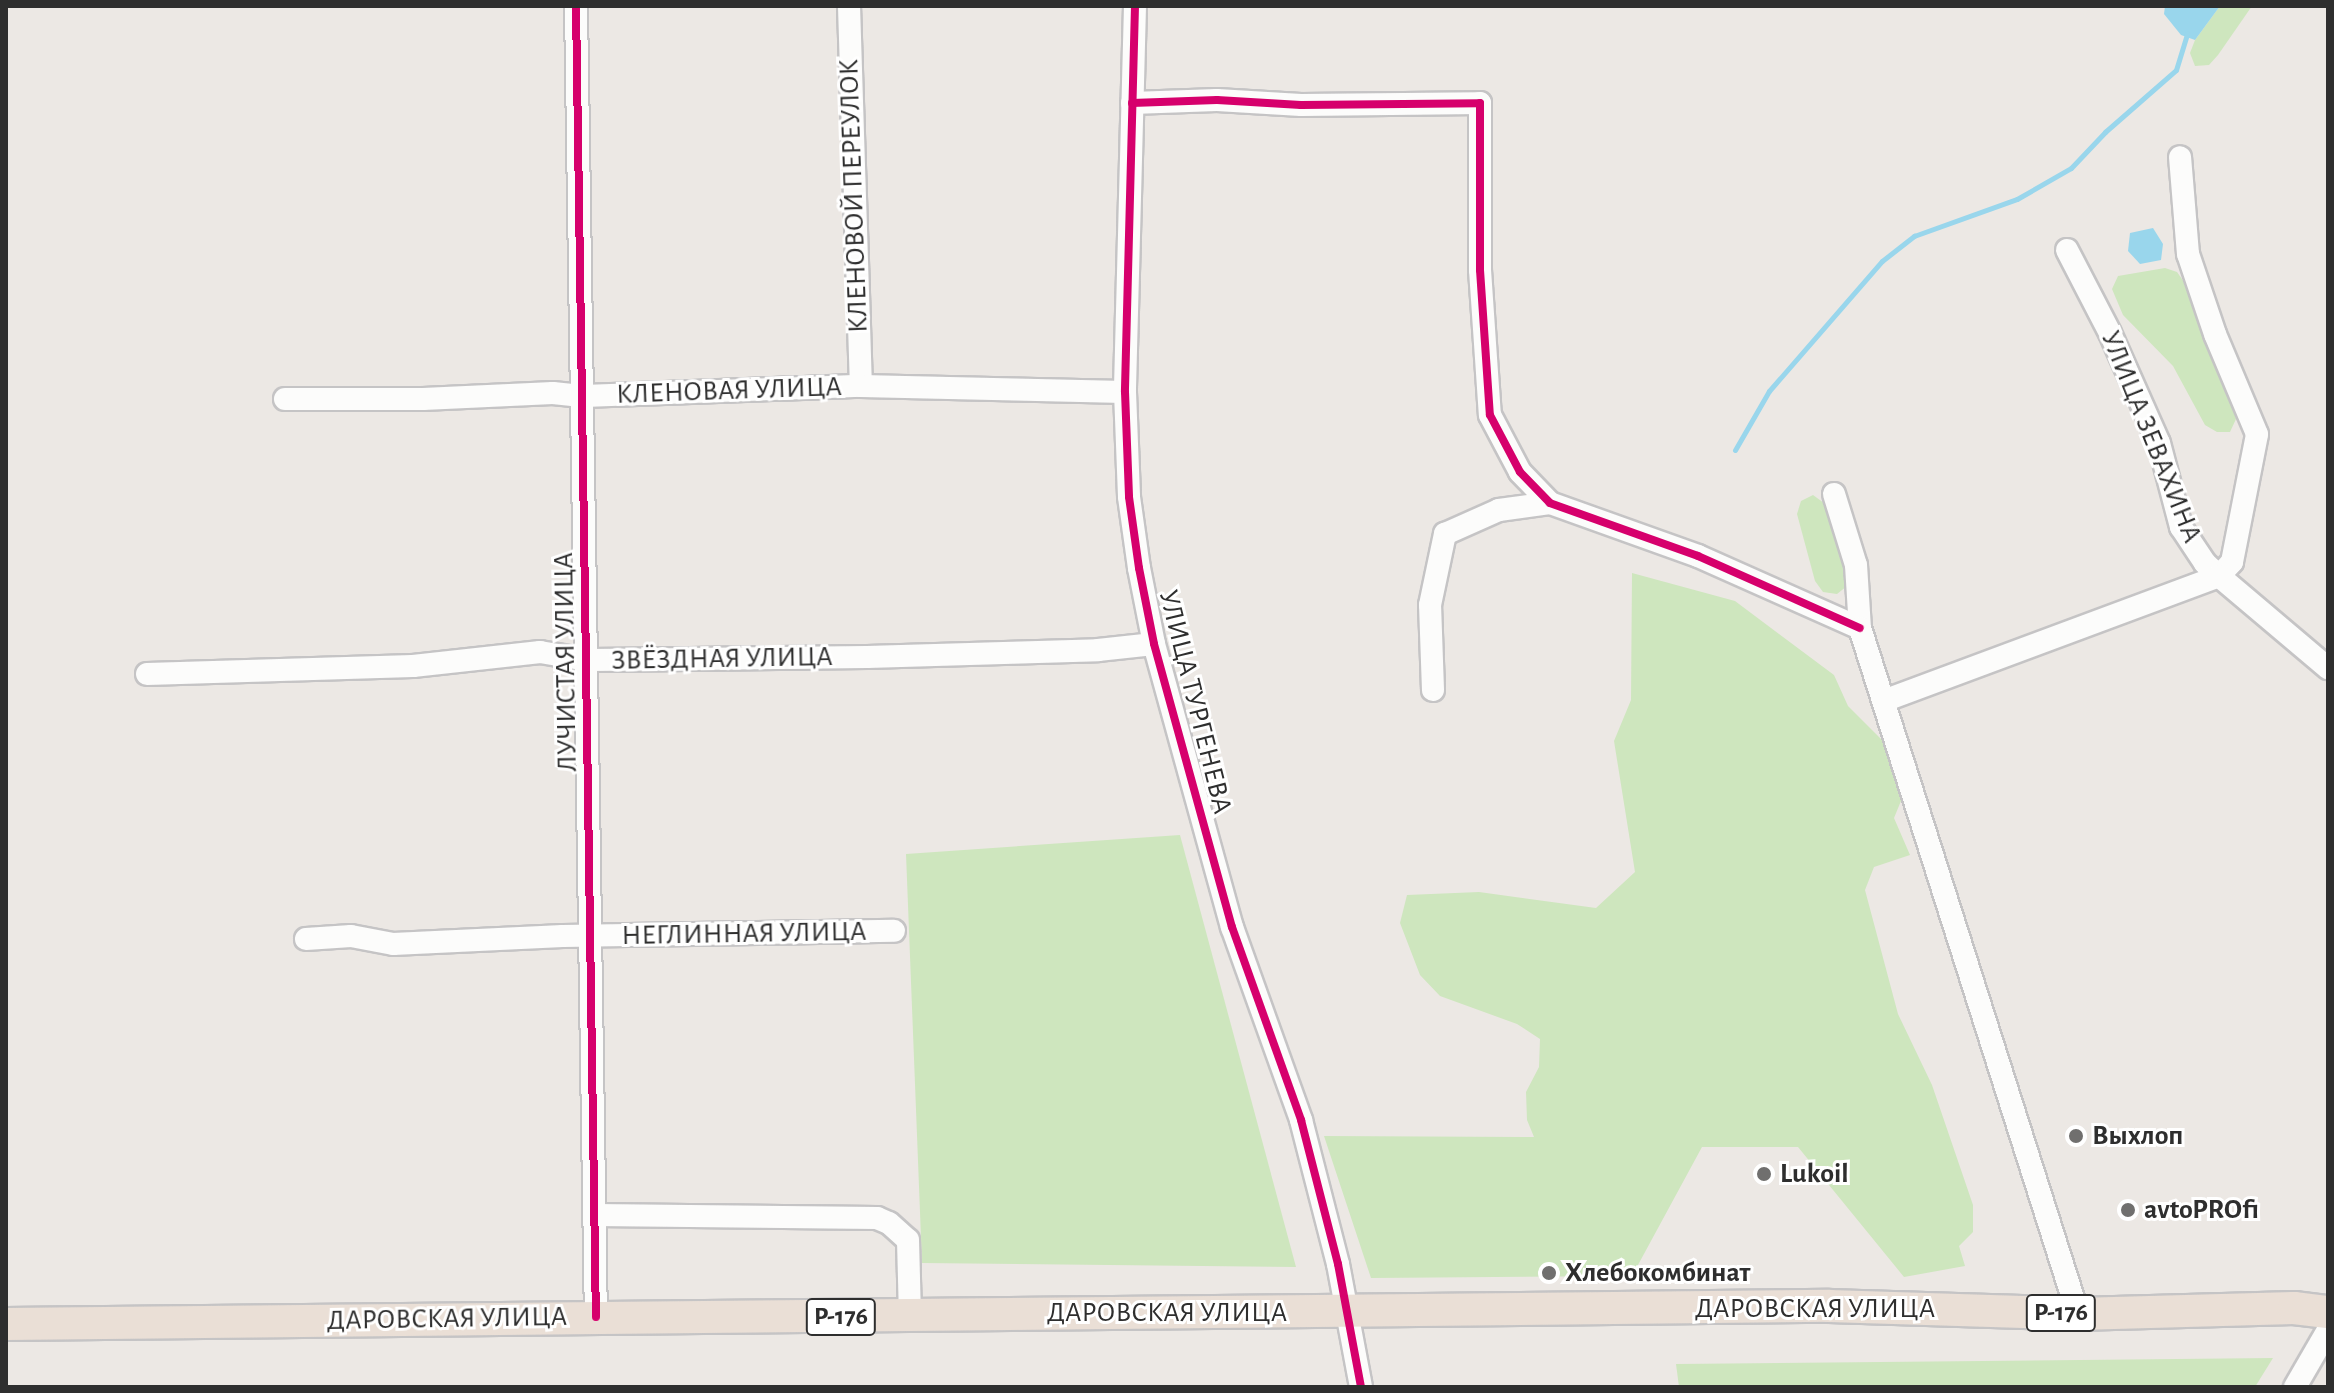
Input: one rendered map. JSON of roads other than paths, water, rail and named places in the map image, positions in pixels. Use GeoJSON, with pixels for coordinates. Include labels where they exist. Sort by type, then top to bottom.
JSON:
{"type":"FeatureCollection","features":[{"type":"Feature","properties":{"kind":"highway","name":"ДАРОВСКАЯ УЛИЦА"},"geometry":{"type":"LineString","coordinates":[[6,1324],[1829,1306],[2078,1314],[2294,1308],[2328,1312]]}},
{"type":"Feature","properties":{"kind":"street","name":"ЛУЧИСТАЯ УЛИЦА"},"geometry":{"type":"LineString","coordinates":[[576,6],[596,1317]]}},
{"type":"Feature","properties":{"kind":"street","name":"КЛЕНОВОЙ ПЕРЕУЛОК"},"geometry":{"type":"LineString","coordinates":[[849,6],[861,386]]}},
{"type":"Feature","properties":{"kind":"street","name":"УЛИЦА ТУРГЕНЕВА"},"geometry":{"type":"LineString","coordinates":[[1135,6],[1125,392],[1129,497],[1154,644],[1232,927],[1301,1120],[1338,1264],[1361,1387]]}},
{"type":"Feature","properties":{"kind":"street"},"geometry":{"type":"LineString","coordinates":[[1132,103],[1217,100],[1301,105],[1480,103],[1480,270],[1490,415],[1520,472],[1550,503],[1698,556],[1860,628]]}},
{"type":"Feature","properties":{"kind":"street","name":"УЛИЦА ЗЕВАХИНА"},"geometry":{"type":"LineString","coordinates":[[1886,700],[2219,576],[2232,562],[2257,434],[2215,334],[2188,254],[2180,157]]}},
{"type":"Feature","properties":{"kind":"street","name":"УЛИЦА ЗЕВАХИНА"},"geometry":{"type":"LineString","coordinates":[[2067,250],[2110,333],[2159,443],[2181,527],[2205,563],[2328,668]]}},
{"type":"Feature","properties":{"kind":"street","name":"КЛЕНОВАЯ УЛИЦА"},"geometry":{"type":"LineString","coordinates":[[285,399],[423,399],[553,393],[584,396],[861,386],[1125,392]]}},
{"type":"Feature","properties":{"kind":"street"},"geometry":{"type":"LineString","coordinates":[[1834,494],[1856,565],[1860,628],[1886,700],[2078,1314]]}},
{"type":"Feature","properties":{"kind":"street"},"geometry":{"type":"LineString","coordinates":[[1433,690],[1430,605],[1445,534],[1499,510],[1550,503]]}},
{"type":"Feature","properties":{"kind":"street","name":"ЗВЁЗДНАЯ УЛИЦА"},"geometry":{"type":"LineString","coordinates":[[147,674],[413,666],[540,652],[588,660],[882,657],[1098,650],[1154,644]]}},
{"type":"Feature","properties":{"kind":"street","name":"НЕГЛИННАЯ УЛИЦА"},"geometry":{"type":"LineString","coordinates":[[306,939],[351,936],[393,944],[591,936],[894,931]]}},
{"type":"Feature","properties":{"kind":"street"},"geometry":{"type":"LineString","coordinates":[[595,1215],[877,1218],[889,1223],[908,1240],[910,1314]]}},
{"type":"Feature","properties":{"kind":"street"},"geometry":{"type":"LineString","coordinates":[[2295,1387],[2328,1330]]}},
{"type":"Feature","properties":{"kind":"water"},"geometry":{"type":"Polygon","coordinates":[[[2165,6],[2220,6],[2195,40],[2181,35],[2164,14],[2165,6]]]}},
{"type":"Feature","properties":{"kind":"water"},"geometry":{"type":"Polygon","coordinates":[[[2153,228],[2163,244],[2161,260],[2140,264],[2128,251],[2130,233],[2153,228]]]}},
{"type":"Feature","properties":{"kind":"waterway"},"geometry":{"type":"LineString","coordinates":[[1735,450],[1769,391],[1882,261],[1914,236],[2017,199],[2071,168],[2105,132],[2176,70],[2187,34]]}},
{"type":"Feature","properties":{"kind":"place","name":"Выхлоп"},"geometry":{"type":"Point","coordinates":[2076,1136]}},
{"type":"Feature","properties":{"kind":"place","name":"Lukoil"},"geometry":{"type":"Point","coordinates":[1764,1174]}},
{"type":"Feature","properties":{"kind":"place","name":"avtoPROfi"},"geometry":{"type":"Point","coordinates":[2128,1210]}},
{"type":"Feature","properties":{"kind":"place","name":"Хлебокомбинат"},"geometry":{"type":"Point","coordinates":[1549,1273]}}]}
